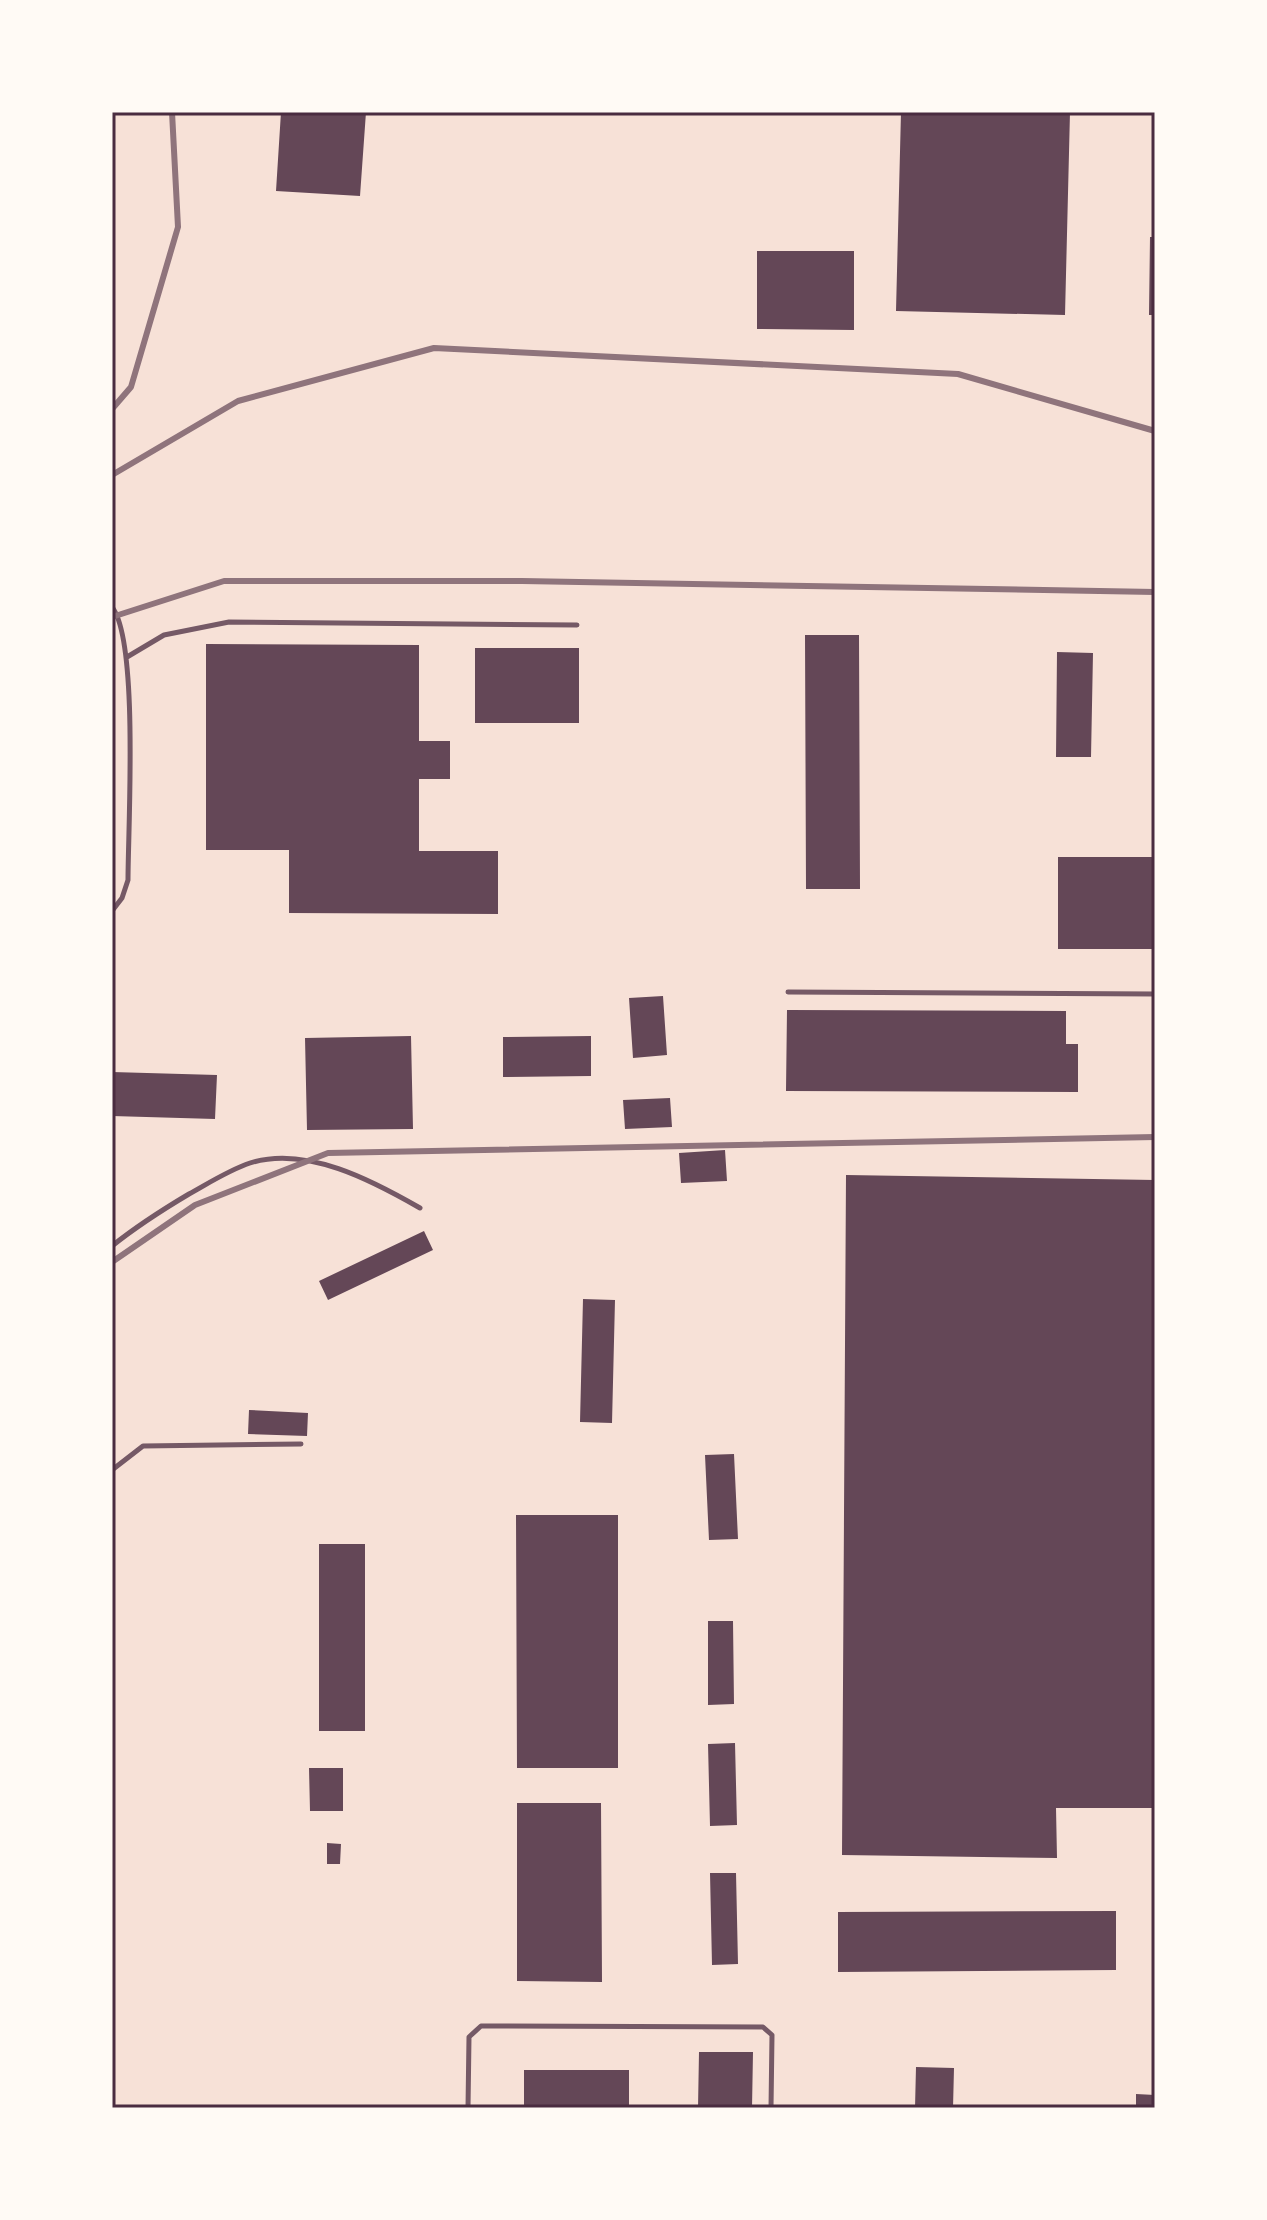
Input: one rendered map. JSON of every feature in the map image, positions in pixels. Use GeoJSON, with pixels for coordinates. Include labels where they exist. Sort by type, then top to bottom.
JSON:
{"type":"FeatureCollection","features":[{"type":"Feature","properties":{"kind":"lane"},"geometry":{"type":"LineString","coordinates":[[112,607],[118,615],[127,657],[128,880],[122,898],[112,911]]}},
{"type":"Feature","properties":{"kind":"lane"},"geometry":{"type":"LineString","coordinates":[[127,657],[164,635],[229,622],[577,625]]}},
{"type":"Feature","properties":{"kind":"lane"},"geometry":{"type":"LineString","coordinates":[[788,992],[1155,994]]}},
{"type":"Feature","properties":{"kind":"lane"},"geometry":{"type":"LineString","coordinates":[[112,1246],[140,1223],[216,1178],[251,1163],[278,1159],[326,1165],[385,1188],[420,1208]]}},
{"type":"Feature","properties":{"kind":"lane"},"geometry":{"type":"LineString","coordinates":[[112,1470],[143,1446],[301,1444]]}},
{"type":"Feature","properties":{"kind":"lane"},"geometry":{"type":"LineString","coordinates":[[468,2108],[469,2037],[481,2026],[497,2026],[763,2027],[772,2035],[771,2108]]}},
{"type":"Feature","properties":{"kind":"building"},"geometry":{"type":"Polygon","coordinates":[[[281,112],[366,112],[360,196],[276,191],[281,112]]]}},
{"type":"Feature","properties":{"kind":"building"},"geometry":{"type":"Polygon","coordinates":[[[901,112],[1070,112],[1065,315],[896,311],[901,112]]]}},
{"type":"Feature","properties":{"kind":"building"},"geometry":{"type":"Polygon","coordinates":[[[1150,237],[1155,237],[1155,315],[1149,315],[1150,237]]]}},
{"type":"Feature","properties":{"kind":"building"},"geometry":{"type":"Polygon","coordinates":[[[757,251],[854,251],[854,330],[757,329],[757,251]]]}},
{"type":"Feature","properties":{"kind":"building"},"geometry":{"type":"Polygon","coordinates":[[[805,635],[859,635],[860,889],[806,889],[805,635]]]}},
{"type":"Feature","properties":{"kind":"building"},"geometry":{"type":"Polygon","coordinates":[[[206,644],[419,645],[419,741],[450,741],[450,779],[419,779],[419,851],[498,851],[498,914],[289,913],[289,850],[206,850],[206,644]]]}},
{"type":"Feature","properties":{"kind":"building"},"geometry":{"type":"Polygon","coordinates":[[[475,648],[579,648],[579,723],[475,723],[475,648]]]}},
{"type":"Feature","properties":{"kind":"building"},"geometry":{"type":"Polygon","coordinates":[[[1057,652],[1093,653],[1091,757],[1056,757],[1057,652]]]}},
{"type":"Feature","properties":{"kind":"building"},"geometry":{"type":"Polygon","coordinates":[[[1058,857],[1155,857],[1155,949],[1058,949],[1058,857]]]}},
{"type":"Feature","properties":{"kind":"building"},"geometry":{"type":"Polygon","coordinates":[[[663,996],[667,1055],[633,1058],[629,998],[663,996]]]}},
{"type":"Feature","properties":{"kind":"building"},"geometry":{"type":"Polygon","coordinates":[[[787,1010],[1066,1011],[1066,1044],[1078,1044],[1078,1092],[786,1091],[787,1010]]]}},
{"type":"Feature","properties":{"kind":"building"},"geometry":{"type":"Polygon","coordinates":[[[411,1036],[413,1129],[307,1130],[305,1038],[411,1036]]]}},
{"type":"Feature","properties":{"kind":"building"},"geometry":{"type":"Polygon","coordinates":[[[591,1036],[591,1076],[503,1077],[503,1037],[591,1036]]]}},
{"type":"Feature","properties":{"kind":"building"},"geometry":{"type":"Polygon","coordinates":[[[112,1072],[217,1075],[215,1119],[112,1116],[112,1072]]]}},
{"type":"Feature","properties":{"kind":"building"},"geometry":{"type":"Polygon","coordinates":[[[670,1098],[672,1127],[625,1129],[623,1100],[670,1098]]]}},
{"type":"Feature","properties":{"kind":"building"},"geometry":{"type":"Polygon","coordinates":[[[725,1150],[727,1181],[681,1183],[679,1153],[725,1150]]]}},
{"type":"Feature","properties":{"kind":"building"},"geometry":{"type":"Polygon","coordinates":[[[846,1175],[1155,1180],[1155,1808],[1056,1808],[1057,1858],[842,1855],[846,1175]]]}},
{"type":"Feature","properties":{"kind":"building"},"geometry":{"type":"Polygon","coordinates":[[[424,1231],[433,1250],[328,1300],[319,1281],[424,1231]]]}},
{"type":"Feature","properties":{"kind":"building"},"geometry":{"type":"Polygon","coordinates":[[[583,1299],[615,1300],[612,1423],[580,1422],[583,1299]]]}},
{"type":"Feature","properties":{"kind":"building"},"geometry":{"type":"Polygon","coordinates":[[[249,1410],[308,1413],[307,1436],[248,1434],[249,1410]]]}},
{"type":"Feature","properties":{"kind":"building"},"geometry":{"type":"Polygon","coordinates":[[[734,1454],[738,1539],[709,1540],[705,1455],[734,1454]]]}},
{"type":"Feature","properties":{"kind":"building"},"geometry":{"type":"Polygon","coordinates":[[[516,1515],[618,1515],[618,1768],[517,1768],[516,1515]]]}},
{"type":"Feature","properties":{"kind":"building"},"geometry":{"type":"Polygon","coordinates":[[[319,1544],[365,1544],[365,1731],[319,1731],[319,1544]]]}},
{"type":"Feature","properties":{"kind":"building"},"geometry":{"type":"Polygon","coordinates":[[[708,1621],[733,1621],[734,1704],[708,1705],[708,1621]]]}},
{"type":"Feature","properties":{"kind":"building"},"geometry":{"type":"Polygon","coordinates":[[[735,1743],[737,1825],[710,1826],[708,1744],[735,1743]]]}},
{"type":"Feature","properties":{"kind":"building"},"geometry":{"type":"Polygon","coordinates":[[[309,1768],[343,1768],[343,1811],[310,1811],[309,1768]]]}},
{"type":"Feature","properties":{"kind":"building"},"geometry":{"type":"Polygon","coordinates":[[[517,1803],[601,1803],[602,1982],[517,1981],[517,1803]]]}},
{"type":"Feature","properties":{"kind":"building"},"geometry":{"type":"Polygon","coordinates":[[[327,1843],[341,1844],[340,1864],[327,1864],[327,1843]]]}},
{"type":"Feature","properties":{"kind":"building"},"geometry":{"type":"Polygon","coordinates":[[[710,1873],[736,1873],[738,1964],[712,1965],[710,1873]]]}},
{"type":"Feature","properties":{"kind":"building"},"geometry":{"type":"Polygon","coordinates":[[[1116,1911],[1116,1970],[838,1972],[838,1912],[1116,1911]]]}},
{"type":"Feature","properties":{"kind":"building"},"geometry":{"type":"Polygon","coordinates":[[[699,2052],[753,2052],[752,2108],[698,2108],[699,2052]]]}},
{"type":"Feature","properties":{"kind":"building"},"geometry":{"type":"Polygon","coordinates":[[[916,2067],[954,2068],[953,2108],[915,2108],[916,2067]]]}},
{"type":"Feature","properties":{"kind":"building"},"geometry":{"type":"Polygon","coordinates":[[[524,2070],[629,2070],[629,2108],[524,2108],[524,2070]]]}},
{"type":"Feature","properties":{"kind":"building"},"geometry":{"type":"Polygon","coordinates":[[[1136,2094],[1155,2095],[1155,2108],[1136,2108],[1136,2094]]]}},
{"type":"Feature","properties":{"kind":"railway"},"geometry":{"type":"LineString","coordinates":[[112,409],[131,387],[178,227],[172,112]]}},
{"type":"Feature","properties":{"kind":"railway"},"geometry":{"type":"LineString","coordinates":[[112,475],[238,401],[434,348],[958,374],[1155,431]]}},
{"type":"Feature","properties":{"kind":"railway"},"geometry":{"type":"LineString","coordinates":[[112,617],[224,581],[522,581],[1155,592]]}},
{"type":"Feature","properties":{"kind":"railway"},"geometry":{"type":"LineString","coordinates":[[112,1262],[195,1205],[328,1153],[1155,1137]]}}]}
